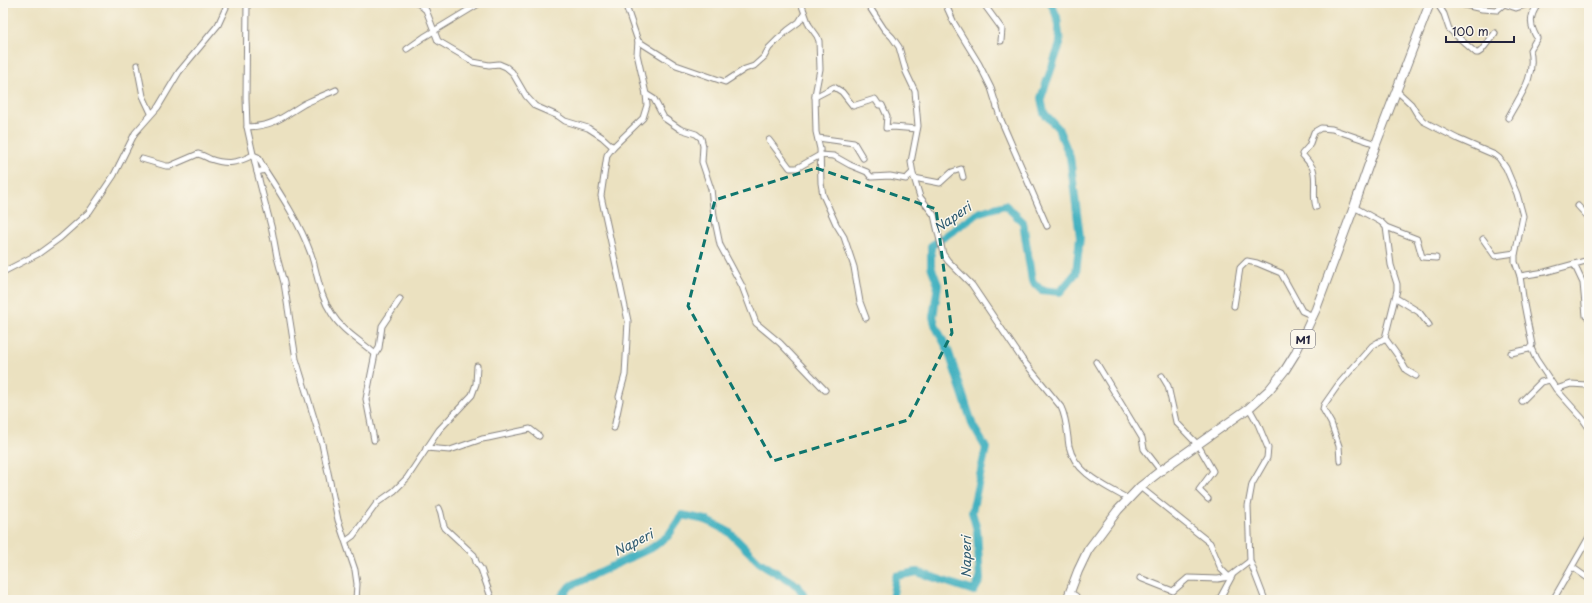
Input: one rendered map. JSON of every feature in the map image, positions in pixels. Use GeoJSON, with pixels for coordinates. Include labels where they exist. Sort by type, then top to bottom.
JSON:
{"type":"FeatureCollection","features":[{"type":"Feature","properties":{"kind":"highway","name":"M1"},"geometry":{"type":"LineString","coordinates":[[1068,596],[1088,550],[1128,499],[1161,470],[1249,408],[1268,390],[1285,370],[1295,354],[1314,316],[1376,144],[1430,3]]}},
{"type":"Feature","properties":{"kind":"street"},"geometry":{"type":"LineString","coordinates":[[3,272],[38,254],[60,238],[89,212],[114,175],[135,133],[164,98],[179,72],[218,25],[228,3]]}},
{"type":"Feature","properties":{"kind":"street"},"geometry":{"type":"LineString","coordinates":[[247,3],[247,127],[284,283],[296,359],[322,444],[338,520],[355,570],[357,584],[356,600]]}},
{"type":"Feature","properties":{"kind":"street"},"geometry":{"type":"LineString","coordinates":[[418,3],[426,10],[438,42],[473,62],[488,65],[499,64],[506,67],[512,72],[526,96],[535,106],[558,116],[565,121],[588,128],[602,137],[612,147]]}},
{"type":"Feature","properties":{"kind":"street"},"geometry":{"type":"LineString","coordinates":[[407,49],[480,3]]}},
{"type":"Feature","properties":{"kind":"street"},"geometry":{"type":"LineString","coordinates":[[614,428],[620,400],[618,397],[625,375],[628,321],[601,196],[608,155],[612,147],[643,118],[647,105],[638,54],[638,41],[624,3]]}},
{"type":"Feature","properties":{"kind":"street"},"geometry":{"type":"LineString","coordinates":[[801,3],[809,26],[819,41],[820,69],[815,97],[820,154],[820,184],[823,195],[836,224],[844,237],[854,267],[860,302],[866,318]]}},
{"type":"Feature","properties":{"kind":"street"},"geometry":{"type":"LineString","coordinates":[[867,3],[884,30],[892,37],[899,47],[906,72],[915,91],[918,113],[917,129],[911,158],[913,175],[920,197],[934,215],[942,249],[948,261],[972,285],[1022,359],[1061,406],[1064,413],[1069,446],[1078,466],[1094,479],[1128,499]]}},
{"type":"Feature","properties":{"kind":"street"},"geometry":{"type":"LineString","coordinates":[[945,3],[954,23],[979,64],[991,88],[1001,120],[1047,226]]}},
{"type":"Feature","properties":{"kind":"street"},"geometry":{"type":"LineString","coordinates":[[983,3],[1002,28],[1001,41]]}},
{"type":"Feature","properties":{"kind":"street"},"geometry":{"type":"LineString","coordinates":[[1437,3],[1444,14],[1449,29],[1476,53],[1481,51],[1495,33]]}},
{"type":"Feature","properties":{"kind":"street"},"geometry":{"type":"LineString","coordinates":[[1456,3],[1482,9],[1497,10],[1504,4],[1516,8],[1532,3],[1537,6],[1531,14],[1532,30],[1537,38],[1530,50],[1532,61],[1528,82],[1508,118]]}},
{"type":"Feature","properties":{"kind":"street"},"geometry":{"type":"LineString","coordinates":[[638,41],[676,65],[725,82],[742,71],[754,66],[778,39],[799,22],[804,14]]}},
{"type":"Feature","properties":{"kind":"street"},"geometry":{"type":"LineString","coordinates":[[137,65],[143,96],[151,113]]}},
{"type":"Feature","properties":{"kind":"street"},"geometry":{"type":"LineString","coordinates":[[815,97],[834,87],[842,92],[854,106],[875,99],[878,105],[882,105],[887,116],[886,128],[893,127],[917,129]]}},
{"type":"Feature","properties":{"kind":"street"},"geometry":{"type":"LineString","coordinates":[[247,127],[268,125],[306,103],[336,90]]}},
{"type":"Feature","properties":{"kind":"street"},"geometry":{"type":"LineString","coordinates":[[1397,92],[1412,104],[1417,114],[1423,121],[1495,156],[1503,163],[1514,184],[1522,216],[1515,253],[1532,345],[1531,348],[1536,359],[1556,389],[1589,428]]}},
{"type":"Feature","properties":{"kind":"street"},"geometry":{"type":"LineString","coordinates":[[646,94],[654,100],[664,118],[680,129],[696,134],[701,138],[703,146],[702,162],[711,189],[714,216],[720,245],[742,286],[756,323],[785,348],[825,390]]}},
{"type":"Feature","properties":{"kind":"street"},"geometry":{"type":"LineString","coordinates":[[1316,207],[1314,200],[1315,189],[1313,169],[1302,154],[1308,146],[1314,132],[1321,128],[1332,129],[1376,144]]}},
{"type":"Feature","properties":{"kind":"street"},"geometry":{"type":"LineString","coordinates":[[818,138],[854,143],[863,158]]}},
{"type":"Feature","properties":{"kind":"street"},"geometry":{"type":"LineString","coordinates":[[770,140],[790,168],[797,168],[820,154],[834,156],[867,172],[871,177],[890,176],[906,179],[913,175],[940,183],[952,172],[961,169],[963,177]]}},
{"type":"Feature","properties":{"kind":"street"},"geometry":{"type":"LineString","coordinates":[[142,159],[170,166],[198,154],[210,159],[232,163],[242,161],[253,155]]}},
{"type":"Feature","properties":{"kind":"street"},"geometry":{"type":"LineString","coordinates":[[253,155],[258,157],[278,189],[303,236],[311,255],[324,300],[333,316],[345,329],[375,354]]}},
{"type":"Feature","properties":{"kind":"street"},"geometry":{"type":"LineString","coordinates":[[257,172],[265,170]]}},
{"type":"Feature","properties":{"kind":"street"},"geometry":{"type":"LineString","coordinates":[[1578,206],[1589,218]]}},
{"type":"Feature","properties":{"kind":"street"},"geometry":{"type":"LineString","coordinates":[[1354,207],[1381,222],[1386,227],[1417,239],[1422,258],[1436,258]]}},
{"type":"Feature","properties":{"kind":"street"},"geometry":{"type":"LineString","coordinates":[[1340,461],[1339,446],[1331,423],[1323,409],[1324,405],[1338,385],[1372,346],[1385,338],[1396,298],[1397,284],[1391,265],[1386,227]]}},
{"type":"Feature","properties":{"kind":"street"},"geometry":{"type":"LineString","coordinates":[[1483,239],[1495,256],[1515,253]]}},
{"type":"Feature","properties":{"kind":"street"},"geometry":{"type":"LineString","coordinates":[[1520,276],[1545,272],[1589,260]]}},
{"type":"Feature","properties":{"kind":"street"},"geometry":{"type":"LineString","coordinates":[[1234,306],[1240,268],[1247,261],[1281,273],[1302,311],[1314,316]]}},
{"type":"Feature","properties":{"kind":"street"},"geometry":{"type":"LineString","coordinates":[[1574,264],[1583,283],[1586,316]]}},
{"type":"Feature","properties":{"kind":"street"},"geometry":{"type":"LineString","coordinates":[[1396,298],[1419,312],[1429,325]]}},
{"type":"Feature","properties":{"kind":"street"},"geometry":{"type":"LineString","coordinates":[[374,440],[366,399],[375,354],[379,348],[382,326],[400,299]]}},
{"type":"Feature","properties":{"kind":"street"},"geometry":{"type":"LineString","coordinates":[[1385,338],[1406,370],[1416,376]]}},
{"type":"Feature","properties":{"kind":"street"},"geometry":{"type":"LineString","coordinates":[[1511,353],[1525,351],[1531,348]]}},
{"type":"Feature","properties":{"kind":"street"},"geometry":{"type":"LineString","coordinates":[[1096,362],[1142,438],[1144,449],[1161,470]]}},
{"type":"Feature","properties":{"kind":"street"},"geometry":{"type":"LineString","coordinates":[[346,541],[353,536],[377,503],[394,491],[407,478],[439,430],[472,395],[476,384],[477,366]]}},
{"type":"Feature","properties":{"kind":"street"},"geometry":{"type":"LineString","coordinates":[[1162,376],[1168,386],[1176,422],[1198,445],[1213,471],[1199,490],[1208,499]]}},
{"type":"Feature","properties":{"kind":"street"},"geometry":{"type":"LineString","coordinates":[[1522,401],[1541,382],[1550,380]]}},
{"type":"Feature","properties":{"kind":"street"},"geometry":{"type":"LineString","coordinates":[[1556,389],[1571,384],[1586,385]]}},
{"type":"Feature","properties":{"kind":"street"},"geometry":{"type":"LineString","coordinates":[[1249,408],[1258,424],[1268,448],[1267,458],[1263,468],[1254,481],[1249,495],[1248,522],[1250,561],[1265,600]]}},
{"type":"Feature","properties":{"kind":"street"},"geometry":{"type":"LineString","coordinates":[[426,448],[450,450],[482,439],[530,429],[539,436]]}},
{"type":"Feature","properties":{"kind":"street"},"geometry":{"type":"LineString","coordinates":[[1140,487],[1210,544],[1221,569],[1230,576]]}},
{"type":"Feature","properties":{"kind":"street"},"geometry":{"type":"LineString","coordinates":[[439,508],[443,515],[442,524],[444,528],[474,555],[476,562],[481,568],[492,600]]}},
{"type":"Feature","properties":{"kind":"street"},"geometry":{"type":"LineString","coordinates":[[1553,600],[1589,537]]}},
{"type":"Feature","properties":{"kind":"street"},"geometry":{"type":"LineString","coordinates":[[1140,578],[1171,591],[1175,590],[1188,578],[1218,579],[1230,576],[1250,561]]}},
{"type":"Feature","properties":{"kind":"street"},"geometry":{"type":"LineString","coordinates":[[1572,567],[1589,579]]}},
{"type":"Feature","properties":{"kind":"street"},"geometry":{"type":"LineString","coordinates":[[1219,600],[1230,576]]}},
{"type":"Feature","properties":{"kind":"street"},"geometry":{"type":"LineString","coordinates":[[1068,596],[1076,596],[1078,600]]}},
{"type":"Feature","properties":{"kind":"highlighted area"},"geometry":{"type":"Polygon","coordinates":[[[816,168],[936,209],[952,333],[908,420],[773,461],[688,306],[715,200],[816,168]]]}},
{"type":"Feature","properties":{"kind":"waterway","name":"Naperi"},"geometry":{"type":"LineString","coordinates":[[892,600],[896,576],[917,572],[974,591],[980,580],[977,530],[972,512],[986,448],[973,426],[948,350],[936,327],[933,317],[938,285],[931,266],[931,246],[980,212],[1005,205],[1023,222],[1032,281],[1041,290],[1060,292],[1076,273],[1080,237],[1070,157],[1058,128],[1044,113],[1041,98],[1060,44],[1057,17],[1051,3]]}},
{"type":"Feature","properties":{"kind":"waterway","name":"Naperi"},"geometry":{"type":"LineString","coordinates":[[559,600],[570,586],[653,547],[668,536],[682,515],[706,520],[729,532],[759,562],[798,586],[807,600]]}}]}
